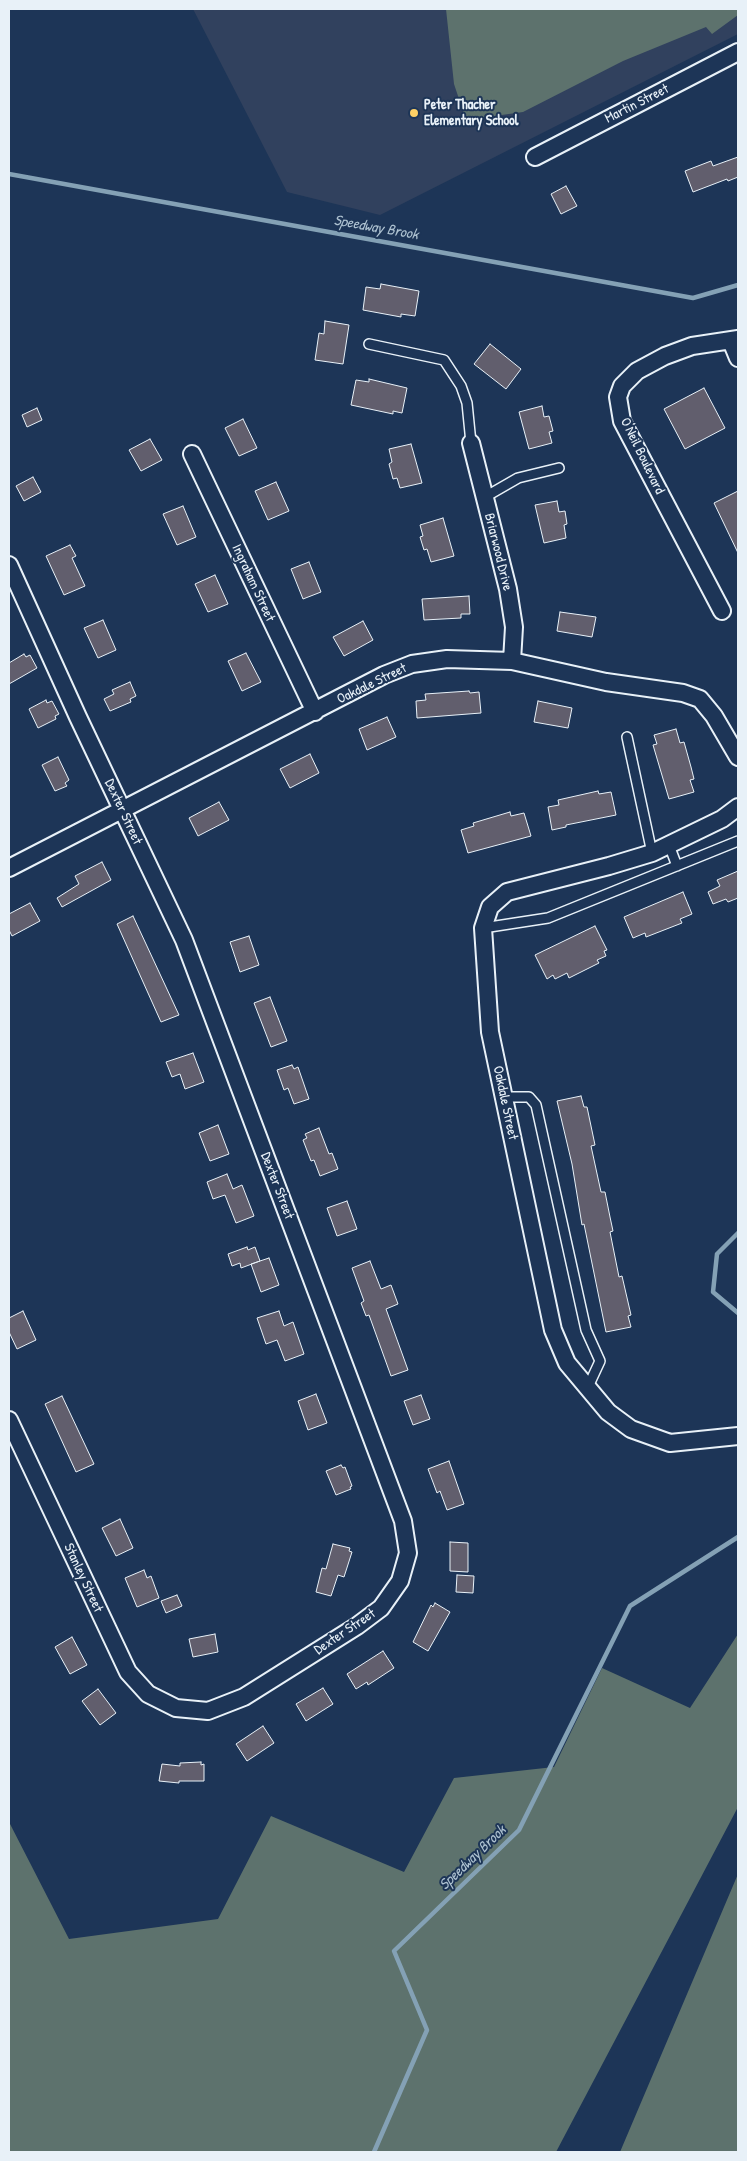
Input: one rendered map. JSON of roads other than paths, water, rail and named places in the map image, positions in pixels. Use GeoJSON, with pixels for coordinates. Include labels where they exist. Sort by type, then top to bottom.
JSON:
{"type":"FeatureCollection","features":[{"type":"Feature","properties":{"kind":"street","name":"Martin Street"},"geometry":{"type":"LineString","coordinates":[[535,157],[738,52]]}},
{"type":"Feature","properties":{"kind":"street"},"geometry":{"type":"LineString","coordinates":[[735,340],[738,358]]}},
{"type":"Feature","properties":{"kind":"street","name":"O'Neil Boulevard"},"geometry":{"type":"LineString","coordinates":[[722,611],[622,421],[618,397],[622,386],[637,371],[665,356],[692,346],[735,340]]}},
{"type":"Feature","properties":{"kind":"street","name":"Briarwood Drive"},"geometry":{"type":"LineString","coordinates":[[471,444],[510,598],[514,626],[512,661]]}},
{"type":"Feature","properties":{"kind":"street","name":"Ingraham Street"},"geometry":{"type":"LineString","coordinates":[[192,454],[315,712]]}},
{"type":"Feature","properties":{"kind":"street","name":"Dexter Street"},"geometry":{"type":"LineString","coordinates":[[9,565],[188,949],[403,1521],[408,1553],[400,1581],[382,1608],[357,1626],[244,1697],[208,1711],[184,1708]]}},
{"type":"Feature","properties":{"kind":"street","name":"Oakdale Street"},"geometry":{"type":"LineString","coordinates":[[9,868],[384,675],[412,664],[447,659],[512,661],[606,682],[683,693],[700,699],[714,716],[738,757]]}},
{"type":"Feature","properties":{"kind":"street","name":"Oakdale Street"},"geometry":{"type":"LineString","coordinates":[[738,807],[722,819],[652,853],[610,866],[507,892],[490,907],[483,928],[490,1032],[553,1330],[567,1363],[608,1412],[631,1429],[670,1443],[738,1436]]}},
{"type":"Feature","properties":{"kind":"street","name":"Stanley Street"},"geometry":{"type":"LineString","coordinates":[[9,1420],[128,1672],[148,1694],[176,1708],[184,1708]]}},
{"type":"Feature","properties":{"kind":"lane"},"geometry":{"type":"LineString","coordinates":[[369,344],[444,360],[462,386],[467,403],[471,444]]}},
{"type":"Feature","properties":{"kind":"lane"},"geometry":{"type":"LineString","coordinates":[[485,497],[518,478],[559,468]]}},
{"type":"Feature","properties":{"kind":"lane"},"geometry":{"type":"LineString","coordinates":[[627,737],[652,853]]}},
{"type":"Feature","properties":{"kind":"lane"},"geometry":{"type":"LineString","coordinates":[[483,928],[548,918],[738,842]]}},
{"type":"Feature","properties":{"kind":"lane"},"geometry":{"type":"LineString","coordinates":[[669,845],[676,866]]}},
{"type":"Feature","properties":{"kind":"lane"},"geometry":{"type":"LineString","coordinates":[[503,1097],[529,1097],[536,1105],[586,1330],[600,1361],[587,1389]]}},
{"type":"Feature","properties":{"kind":"waterway","name":"Speedway Brook"},"geometry":{"type":"LineString","coordinates":[[9,174],[693,298],[738,285]]}},
{"type":"Feature","properties":{"kind":"waterway","name":"Speedway Brook"},"geometry":{"type":"LineString","coordinates":[[738,1233],[717,1254],[713,1292],[738,1313]]}},
{"type":"Feature","properties":{"kind":"waterway","name":"Speedway Brook"},"geometry":{"type":"LineString","coordinates":[[374,2152],[427,2030],[394,1951],[519,1830],[630,1606],[738,1537]]}},
{"type":"Feature","properties":{"kind":"place","name":"Peter Thacher Elementary School"},"geometry":{"type":"Point","coordinates":[414,113]}}]}
